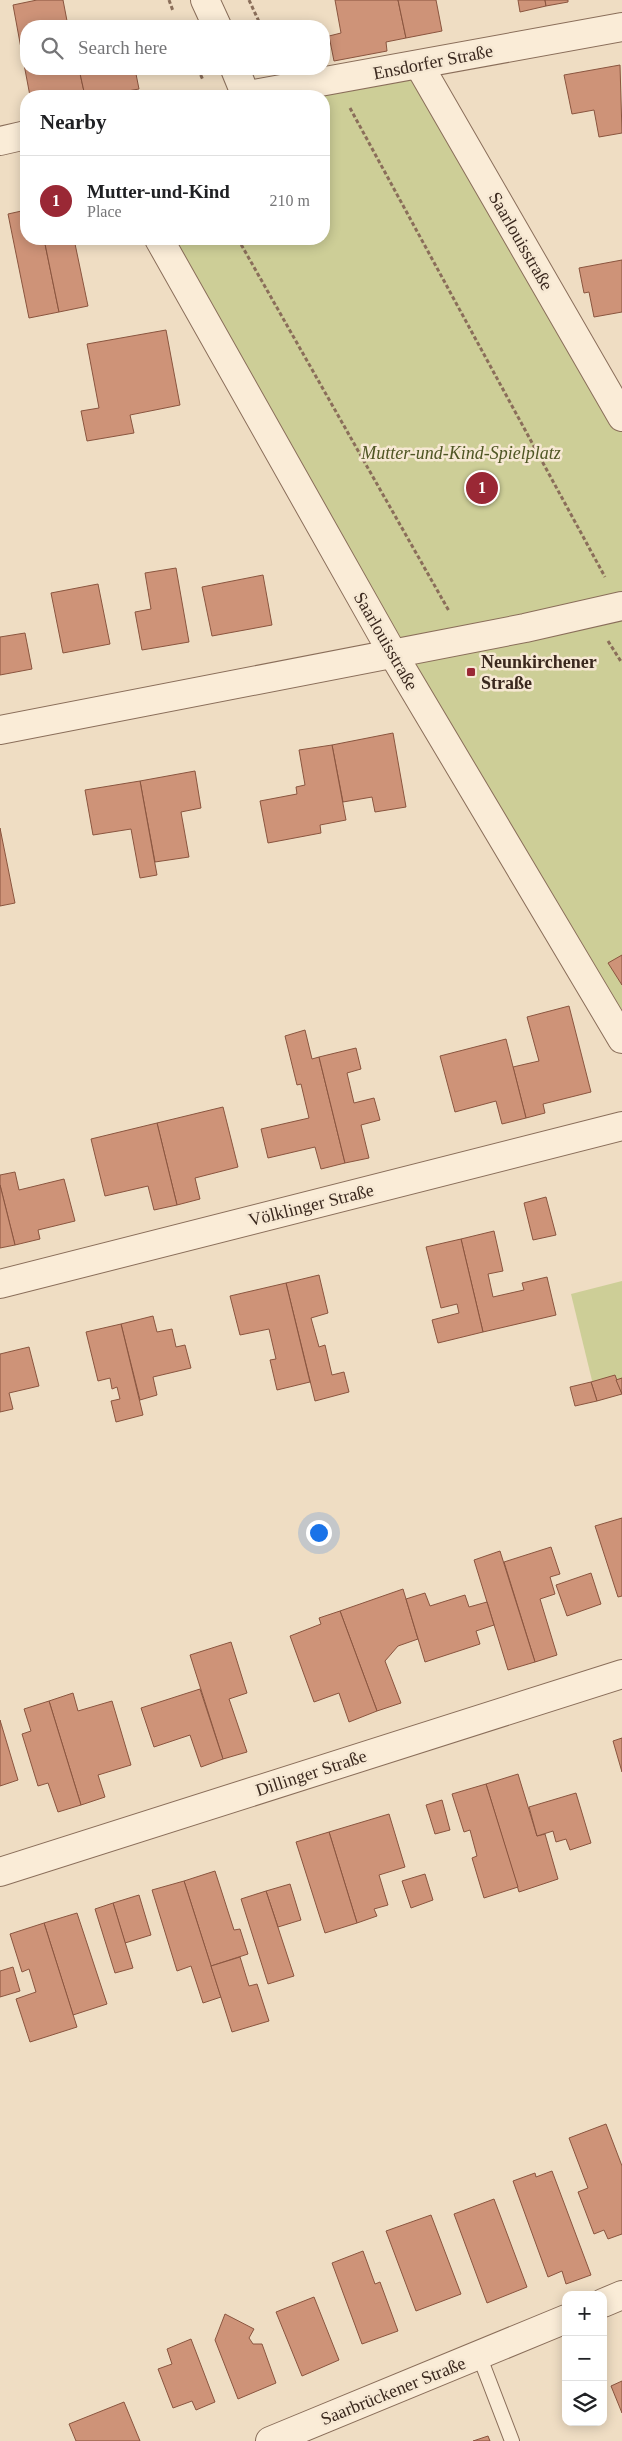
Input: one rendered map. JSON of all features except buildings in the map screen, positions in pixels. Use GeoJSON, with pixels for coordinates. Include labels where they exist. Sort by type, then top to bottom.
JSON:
{"type":"FeatureCollection","features":[{"type":"Feature","properties":{"kind":"street"},"geometry":{"type":"LineString","coordinates":[[205,0],[214,20]]}},
{"type":"Feature","properties":{"kind":"street","name":"Ensdorfer Straße"},"geometry":{"type":"LineString","coordinates":[[279,90],[622,27]]}},
{"type":"Feature","properties":{"kind":"street","name":"Saarlouisstraße"},"geometry":{"type":"LineString","coordinates":[[419,65],[622,417]]}},
{"type":"Feature","properties":{"kind":"street"},"geometry":{"type":"LineString","coordinates":[[237,75],[243,90]]}},
{"type":"Feature","properties":{"kind":"street"},"geometry":{"type":"LineString","coordinates":[[0,141],[20,136]]}},
{"type":"Feature","properties":{"kind":"street","name":"Saarlouisstraße"},"geometry":{"type":"LineString","coordinates":[[162,245],[393,654],[622,1039]]}},
{"type":"Feature","properties":{"kind":"street"},"geometry":{"type":"LineString","coordinates":[[0,730],[466,640],[622,606]]}},
{"type":"Feature","properties":{"kind":"street","name":"Völklinger Straße"},"geometry":{"type":"LineString","coordinates":[[0,1284],[622,1126]]}},
{"type":"Feature","properties":{"kind":"street","name":"Dillinger Straße"},"geometry":{"type":"LineString","coordinates":[[0,1872],[622,1674]]}},
{"type":"Feature","properties":{"kind":"street"},"geometry":{"type":"LineString","coordinates":[[607,2301],[622,2295]]}},
{"type":"Feature","properties":{"kind":"street","name":"Saarbrückener Straße"},"geometry":{"type":"LineString","coordinates":[[270,2441],[309,2434],[479,2356],[562,2321]]}},
{"type":"Feature","properties":{"kind":"lane","name":"Saarbrückener Straße"},"geometry":{"type":"LineString","coordinates":[[479,2356],[512,2441]]}},
{"type":"Feature","properties":{"kind":"path"},"geometry":{"type":"LineString","coordinates":[[250,0],[258,20]]}},
{"type":"Feature","properties":{"kind":"path"},"geometry":{"type":"LineString","coordinates":[[335,80],[622,606]]}},
{"type":"Feature","properties":{"kind":"path"},"geometry":{"type":"LineString","coordinates":[[241,245],[466,640]]}},
{"type":"Feature","properties":{"kind":"green space","name":"Mutter-und-Kind-Spielplatz"},"geometry":{"type":"Polygon","coordinates":[[[419,65],[622,417],[622,1039],[162,245],[330,245],[330,90],[275,90],[419,65]]]}},
{"type":"Feature","properties":{"kind":"green space"},"geometry":{"type":"Polygon","coordinates":[[[622,1281],[622,1394],[597,1401],[571,1294],[622,1281]]]}},
{"type":"Feature","properties":{"kind":"place","name":"Mutter-und-Kind"},"geometry":{"type":"Point","coordinates":[482,488]}},
{"type":"Feature","properties":{"kind":"place","name":"Neunkirchener Straße"},"geometry":{"type":"Point","coordinates":[471,672]}}]}
